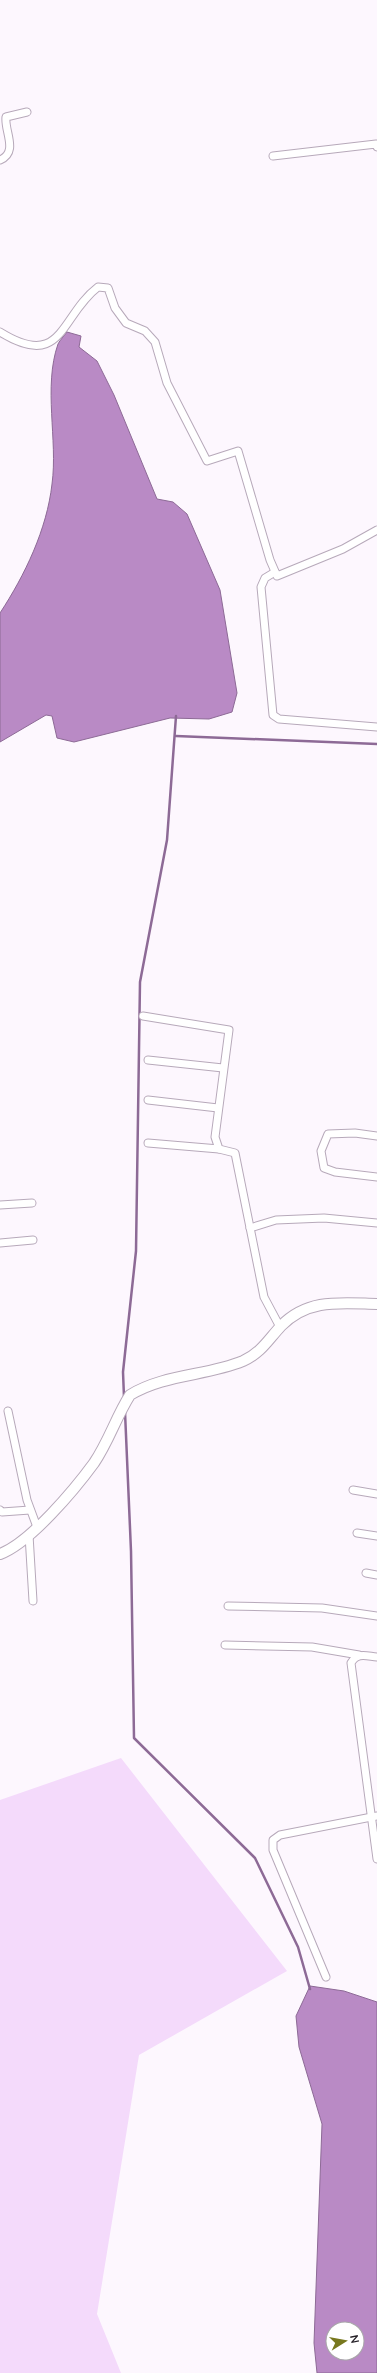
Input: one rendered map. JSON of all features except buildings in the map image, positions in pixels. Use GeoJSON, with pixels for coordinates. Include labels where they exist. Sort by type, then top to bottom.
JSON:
{"type":"FeatureCollection","features":[{"type":"Feature","properties":{"kind":"main road"},"geometry":{"type":"LineString","coordinates":[[0,1554],[14,1547],[29,1535],[94,1463],[121,1410],[130,1396],[140,1390],[170,1380],[242,1361],[257,1353],[280,1327],[297,1312],[309,1306],[337,1303],[377,1304]]}},
{"type":"Feature","properties":{"kind":"street"},"geometry":{"type":"LineString","coordinates":[[0,160],[7,155],[10,147],[6,117],[27,112]]}},
{"type":"Feature","properties":{"kind":"street"},"geometry":{"type":"LineString","coordinates":[[273,156],[376,144],[377,147]]}},
{"type":"Feature","properties":{"kind":"street"},"geometry":{"type":"LineString","coordinates":[[0,332],[19,343],[44,345],[62,333],[82,301],[90,293],[98,287],[108,288],[115,308],[126,323],[146,331],[155,342],[167,383],[207,461],[238,452],[277,576],[343,549],[377,530]]}},
{"type":"Feature","properties":{"kind":"street"},"geometry":{"type":"LineString","coordinates":[[275,572],[265,578],[261,587],[273,715],[279,719],[377,727]]}},
{"type":"Feature","properties":{"kind":"street"},"geometry":{"type":"LineString","coordinates":[[144,1016],[229,1030],[215,1137],[219,1149]]}},
{"type":"Feature","properties":{"kind":"street"},"geometry":{"type":"LineString","coordinates":[[148,1060],[223,1068]]}},
{"type":"Feature","properties":{"kind":"street"},"geometry":{"type":"LineString","coordinates":[[148,1100],[218,1108]]}},
{"type":"Feature","properties":{"kind":"street"},"geometry":{"type":"LineString","coordinates":[[377,1136],[355,1133],[328,1134],[321,1151],[324,1168],[334,1172],[377,1177]]}},
{"type":"Feature","properties":{"kind":"street"},"geometry":{"type":"LineString","coordinates":[[148,1143],[219,1149],[236,1153],[264,1297],[280,1327]]}},
{"type":"Feature","properties":{"kind":"street"},"geometry":{"type":"LineString","coordinates":[[0,1205],[32,1203]]}},
{"type":"Feature","properties":{"kind":"street"},"geometry":{"type":"LineString","coordinates":[[250,1228],[276,1220],[324,1218],[377,1223]]}},
{"type":"Feature","properties":{"kind":"street"},"geometry":{"type":"LineString","coordinates":[[0,1243],[33,1240]]}},
{"type":"Feature","properties":{"kind":"street"},"geometry":{"type":"LineString","coordinates":[[8,1411],[30,1510],[37,1527]]}},
{"type":"Feature","properties":{"kind":"street"},"geometry":{"type":"LineString","coordinates":[[352,1490],[377,1494]]}},
{"type":"Feature","properties":{"kind":"street"},"geometry":{"type":"LineString","coordinates":[[0,1510],[2,1512],[30,1510]]}},
{"type":"Feature","properties":{"kind":"street"},"geometry":{"type":"LineString","coordinates":[[357,1533],[377,1536]]}},
{"type":"Feature","properties":{"kind":"street"},"geometry":{"type":"LineString","coordinates":[[29,1535],[32,1601]]}},
{"type":"Feature","properties":{"kind":"street"},"geometry":{"type":"LineString","coordinates":[[366,1573],[377,1575]]}},
{"type":"Feature","properties":{"kind":"street"},"geometry":{"type":"LineString","coordinates":[[228,1606],[322,1608],[377,1616]]}},
{"type":"Feature","properties":{"kind":"street"},"geometry":{"type":"LineString","coordinates":[[225,1645],[312,1647],[359,1655],[377,1656]]}},
{"type":"Feature","properties":{"kind":"street"},"geometry":{"type":"LineString","coordinates":[[359,1655],[354,1657],[351,1663],[351,1677],[374,1817],[377,1859]]}},
{"type":"Feature","properties":{"kind":"street"},"geometry":{"type":"LineString","coordinates":[[326,1977],[273,1850],[273,1840],[280,1835],[374,1817]]}},
{"type":"Feature","properties":{"kind":"shaded area"},"geometry":{"type":"Polygon","coordinates":[[[67,332],[81,336],[79,347],[97,361],[114,395],[157,499],[173,502],[187,514],[220,590],[237,693],[232,712],[209,719],[170,718],[74,742],[57,738],[52,716],[46,715],[0,742],[0,613],[18,583],[34,551],[45,518],[52,484],[53,467],[51,396],[54,361],[58,344],[67,332]]]}},
{"type":"Feature","properties":{"kind":"shaded area"},"geometry":{"type":"Polygon","coordinates":[[[121,1758],[287,1971],[139,2055],[97,2314],[121,2373],[0,2373],[0,1800],[121,1758]]]}},
{"type":"Feature","properties":{"kind":"shaded area"},"geometry":{"type":"Polygon","coordinates":[[[310,1986],[344,1991],[377,2002],[377,2373],[317,2373],[314,2343],[322,2124],[299,2047],[296,2016],[310,1986]]]}},
{"type":"Feature","properties":{"kind":"waterway"},"geometry":{"type":"LineString","coordinates":[[124,1397],[123,1372],[136,1251],[140,982],[167,840],[176,716]]}},
{"type":"Feature","properties":{"kind":"waterway"},"geometry":{"type":"LineString","coordinates":[[176,736],[377,744]]}},
{"type":"Feature","properties":{"kind":"waterway"},"geometry":{"type":"LineString","coordinates":[[125,1412],[131,1551],[134,1738],[255,1858],[298,1947],[310,1989]]}}]}
